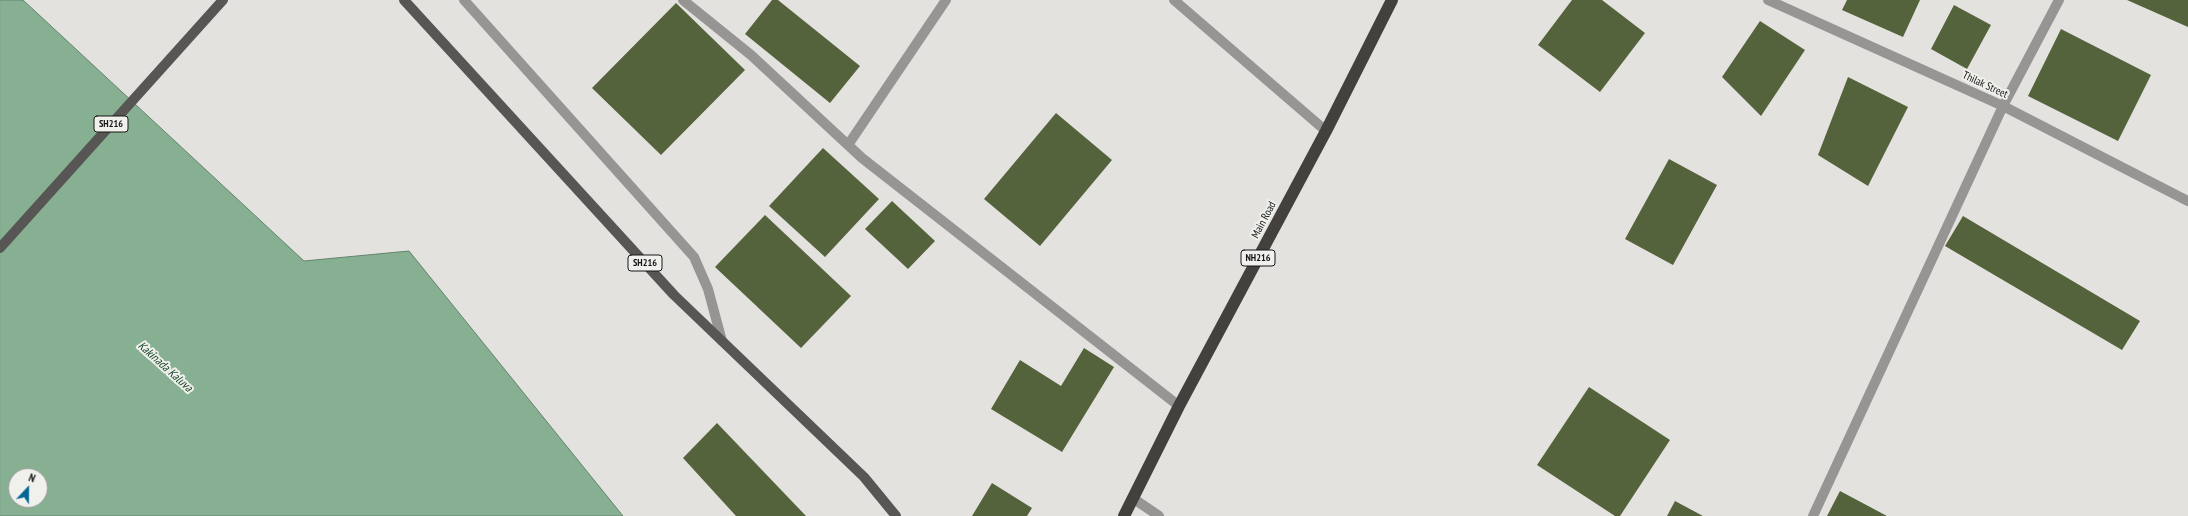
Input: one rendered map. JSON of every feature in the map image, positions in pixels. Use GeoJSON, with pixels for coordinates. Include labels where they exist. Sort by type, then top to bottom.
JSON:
{"type":"FeatureCollection","features":[{"type":"Feature","properties":{"kind":"highway","name":"Main Road"},"geometry":{"type":"LineString","coordinates":[[1124,516],[1179,406],[1326,131],[1392,0]]}},
{"type":"Feature","properties":{"kind":"main road","name":"SH216"},"geometry":{"type":"LineString","coordinates":[[0,248],[223,0]]}},
{"type":"Feature","properties":{"kind":"main road","name":"SH216"},"geometry":{"type":"LineString","coordinates":[[404,0],[674,295],[864,477],[896,516]]}},
{"type":"Feature","properties":{"kind":"street"},"geometry":{"type":"LineString","coordinates":[[464,0],[694,257],[708,289],[722,340]]}},
{"type":"Feature","properties":{"kind":"street"},"geometry":{"type":"LineString","coordinates":[[683,0],[752,55],[862,158],[1179,406]]}},
{"type":"Feature","properties":{"kind":"street"},"geometry":{"type":"LineString","coordinates":[[848,145],[946,0]]}},
{"type":"Feature","properties":{"kind":"street"},"geometry":{"type":"LineString","coordinates":[[1174,0],[1326,131]]}},
{"type":"Feature","properties":{"kind":"street","name":"Thilak Street"},"geometry":{"type":"LineString","coordinates":[[1768,0],[2003,106],[2188,201]]}},
{"type":"Feature","properties":{"kind":"street"},"geometry":{"type":"LineString","coordinates":[[1813,516],[2003,106],[2059,0]]}},
{"type":"Feature","properties":{"kind":"street"},"geometry":{"type":"LineString","coordinates":[[1134,498],[1159,516]]}},
{"type":"Feature","properties":{"kind":"water","name":"Kakinada Kaluva"},"geometry":{"type":"Polygon","coordinates":[[[0,0],[23,0],[304,261],[409,251],[623,516],[0,516],[0,0]]]}},
{"type":"Feature","properties":{"kind":"building"},"geometry":{"type":"Polygon","coordinates":[[[772,0],[778,0],[860,66],[830,103],[745,34],[772,0]]]}},
{"type":"Feature","properties":{"kind":"building"},"geometry":{"type":"Polygon","coordinates":[[[1572,0],[1602,0],[1645,33],[1600,92],[1538,45],[1572,0]]]}},
{"type":"Feature","properties":{"kind":"building"},"geometry":{"type":"Polygon","coordinates":[[[1847,0],[1920,0],[1903,37],[1842,10],[1847,0]]]}},
{"type":"Feature","properties":{"kind":"building"},"geometry":{"type":"Polygon","coordinates":[[[2127,0],[2188,0],[2188,27],[2127,0]]]}},
{"type":"Feature","properties":{"kind":"building"},"geometry":{"type":"Polygon","coordinates":[[[676,3],[745,70],[661,155],[592,88],[676,3]]]}},
{"type":"Feature","properties":{"kind":"building"},"geometry":{"type":"Polygon","coordinates":[[[1954,5],[1991,25],[1967,69],[1931,49],[1954,5]]]}},
{"type":"Feature","properties":{"kind":"building"},"geometry":{"type":"Polygon","coordinates":[[[1760,21],[1805,50],[1761,116],[1722,77],[1760,21]]]}},
{"type":"Feature","properties":{"kind":"building"},"geometry":{"type":"Polygon","coordinates":[[[2061,29],[2151,75],[2118,141],[2028,96],[2061,29]]]}},
{"type":"Feature","properties":{"kind":"building"},"geometry":{"type":"Polygon","coordinates":[[[1848,77],[1908,107],[1868,186],[1818,155],[1848,77]]]}},
{"type":"Feature","properties":{"kind":"building"},"geometry":{"type":"Polygon","coordinates":[[[1056,113],[1112,160],[1040,246],[984,199],[1056,113]]]}},
{"type":"Feature","properties":{"kind":"building"},"geometry":{"type":"Polygon","coordinates":[[[823,148],[879,199],[825,257],[769,206],[823,148]]]}},
{"type":"Feature","properties":{"kind":"building"},"geometry":{"type":"Polygon","coordinates":[[[1669,159],[1717,185],[1673,265],[1625,239],[1669,159]]]}},
{"type":"Feature","properties":{"kind":"building"},"geometry":{"type":"Polygon","coordinates":[[[892,201],[935,241],[908,269],[865,229],[892,201]]]}},
{"type":"Feature","properties":{"kind":"building"},"geometry":{"type":"Polygon","coordinates":[[[765,215],[851,296],[801,348],[715,267],[765,215]]]}},
{"type":"Feature","properties":{"kind":"building"},"geometry":{"type":"Polygon","coordinates":[[[1963,216],[2140,321],[2122,350],[1945,246],[1963,216]]]}},
{"type":"Feature","properties":{"kind":"building"},"geometry":{"type":"Polygon","coordinates":[[[1084,348],[1114,367],[1062,452],[991,409],[1020,360],[1061,386],[1084,348]]]}},
{"type":"Feature","properties":{"kind":"building"},"geometry":{"type":"Polygon","coordinates":[[[1589,387],[1670,440],[1620,516],[1615,516],[1537,465],[1589,387]]]}},
{"type":"Feature","properties":{"kind":"building"},"geometry":{"type":"Polygon","coordinates":[[[717,423],[806,516],[736,516],[683,458],[717,423]]]}},
{"type":"Feature","properties":{"kind":"building"},"geometry":{"type":"Polygon","coordinates":[[[992,483],[1032,508],[1027,516],[972,516],[992,483]]]}},
{"type":"Feature","properties":{"kind":"building"},"geometry":{"type":"Polygon","coordinates":[[[1840,491],[1887,516],[1827,516],[1840,491]]]}},
{"type":"Feature","properties":{"kind":"building"},"geometry":{"type":"Polygon","coordinates":[[[1675,501],[1703,516],[1667,516],[1675,501]]]}}]}
